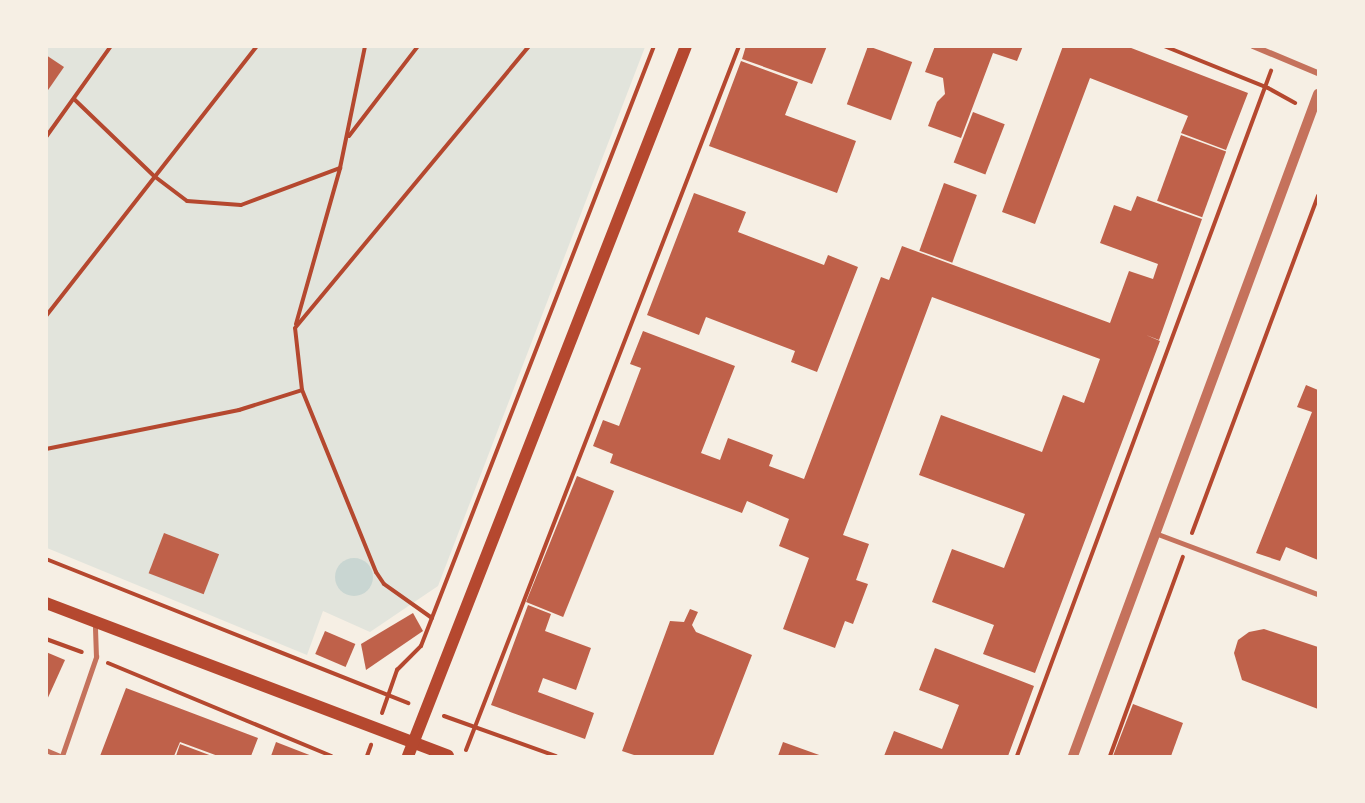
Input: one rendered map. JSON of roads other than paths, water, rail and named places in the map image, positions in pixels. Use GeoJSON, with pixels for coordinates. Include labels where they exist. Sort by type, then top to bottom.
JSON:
{"type":"FeatureCollection","features":[{"type":"Feature","properties":{"kind":"main road"},"geometry":{"type":"LineString","coordinates":[[408,756],[686,46]]}},
{"type":"Feature","properties":{"kind":"main road"},"geometry":{"type":"LineString","coordinates":[[46,603],[448,756]]}},
{"type":"Feature","properties":{"kind":"street"},"geometry":{"type":"LineString","coordinates":[[1253,46],[1318,73]]}},
{"type":"Feature","properties":{"kind":"street"},"geometry":{"type":"LineString","coordinates":[[1073,756],[1158,534],[1318,94]]}},
{"type":"Feature","properties":{"kind":"lane"},"geometry":{"type":"LineString","coordinates":[[1158,534],[1318,594]]}},
{"type":"Feature","properties":{"kind":"lane"},"geometry":{"type":"LineString","coordinates":[[46,750],[61,756],[96,657],[95,622]]}}]}
